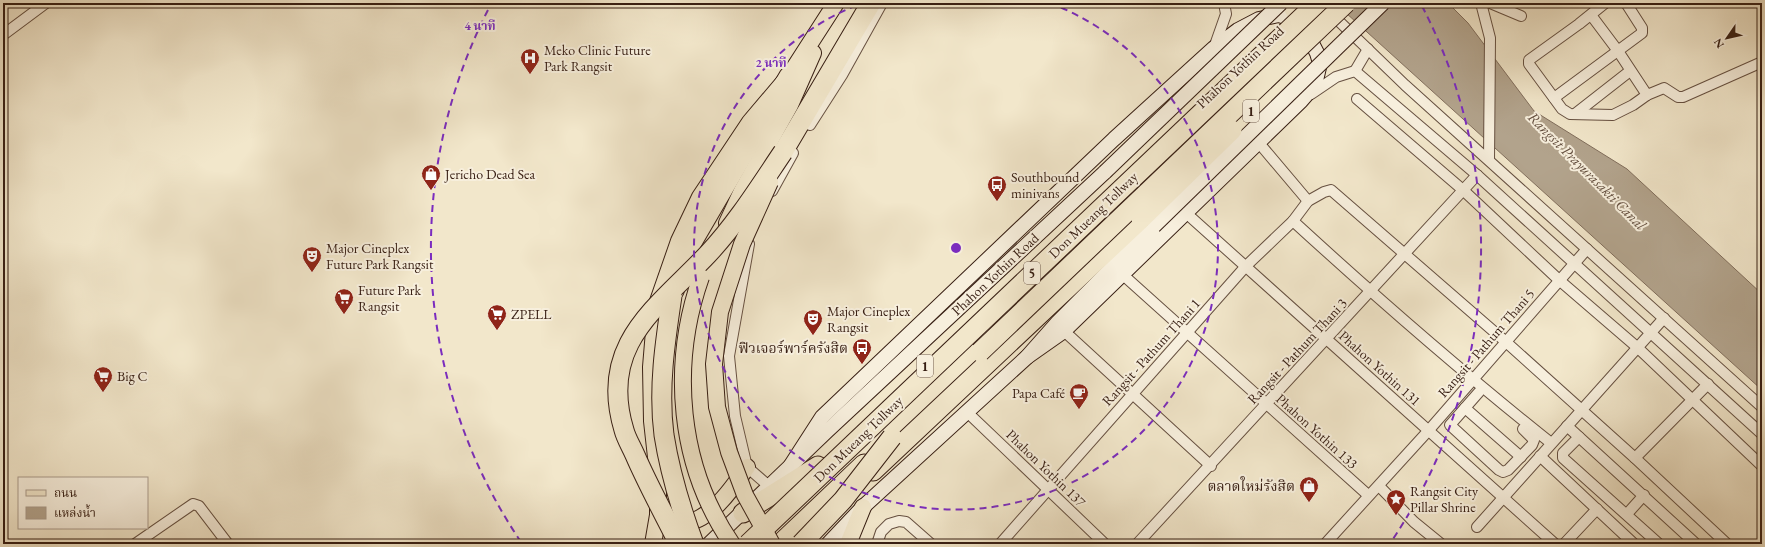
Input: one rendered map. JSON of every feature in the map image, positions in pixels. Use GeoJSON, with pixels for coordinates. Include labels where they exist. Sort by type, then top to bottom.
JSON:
{"type":"FeatureCollection","features":[{"type":"Feature","properties":{"kind":"highway"},"geometry":{"type":"LineString","coordinates":[[679,544],[642,472],[624,430],[617,395],[619,369],[631,341],[646,316],[708,254],[737,218],[783,152],[871,3]]}},
{"type":"Feature","properties":{"kind":"highway","name":"Phahon Yothin Road"},"geometry":{"type":"LineString","coordinates":[[737,544],[1109,180],[1308,3]]}},
{"type":"Feature","properties":{"kind":"highway","name":"Don Mueang Tollway"},"geometry":{"type":"LineString","coordinates":[[748,544],[1317,3]]}},
{"type":"Feature","properties":{"kind":"highway","name":"Don Mueang Tollway"},"geometry":{"type":"LineString","coordinates":[[780,544],[1346,3]]}},
{"type":"Feature","properties":{"kind":"highway","name":"1"},"geometry":{"type":"LineString","coordinates":[[795,544],[1148,222],[1361,3]]}},
{"type":"Feature","properties":{"kind":"highway"},"geometry":{"type":"LineString","coordinates":[[694,544],[672,478],[664,434],[662,385],[665,341],[672,296],[687,251],[789,76]]}},
{"type":"Feature","properties":{"kind":"highway"},"geometry":{"type":"LineString","coordinates":[[801,544],[843,500],[892,437]]}},
{"type":"Feature","properties":{"kind":"highway"},"geometry":{"type":"LineString","coordinates":[[742,513],[818,466]]}},
{"type":"Feature","properties":{"kind":"main road","name":"Phahon Yothin Road"},"geometry":{"type":"LineString","coordinates":[[709,544],[1045,227],[1109,180],[1281,3]]}},
{"type":"Feature","properties":{"kind":"main road"},"geometry":{"type":"LineString","coordinates":[[1027,357],[1064,331],[1301,101],[1315,85],[1320,63],[1317,53],[1289,3]]}},
{"type":"Feature","properties":{"kind":"main road","name":"1"},"geometry":{"type":"LineString","coordinates":[[828,544],[862,508],[1027,357],[1148,222],[1383,3]]}},
{"type":"Feature","properties":{"kind":"main road"},"geometry":{"type":"LineString","coordinates":[[653,544],[658,515],[658,475],[652,421],[650,367],[656,307],[679,240],[700,197],[750,122],[789,76],[836,4]]}},
{"type":"Feature","properties":{"kind":"main road"},"geometry":{"type":"LineString","coordinates":[[732,544],[718,525],[697,473],[684,423],[682,379],[693,300],[701,277],[742,191],[790,105],[836,4]]}},
{"type":"Feature","properties":{"kind":"main road"},"geometry":{"type":"LineString","coordinates":[[791,466],[822,417],[1114,139],[1214,48],[1248,23],[1271,16],[1279,15],[1289,18],[1305,30]]}},
{"type":"Feature","properties":{"kind":"main road"},"geometry":{"type":"LineString","coordinates":[[772,544],[745,495],[729,452],[716,407],[714,364],[720,312],[740,250],[783,152]]}},
{"type":"Feature","properties":{"kind":"main road"},"geometry":{"type":"LineString","coordinates":[[938,308],[1045,227]]}},
{"type":"Feature","properties":{"kind":"main road"},"geometry":{"type":"LineString","coordinates":[[658,515],[676,524],[688,523],[699,518],[723,501],[747,467]]}},
{"type":"Feature","properties":{"kind":"main road"},"geometry":{"type":"LineString","coordinates":[[848,544],[862,508]]}},
{"type":"Feature","properties":{"kind":"street"},"geometry":{"type":"LineString","coordinates":[[3,35],[46,3]]}},
{"type":"Feature","properties":{"kind":"street"},"geometry":{"type":"LineString","coordinates":[[770,488],[747,467],[736,416],[729,356],[746,256],[753,228],[780,175],[842,75],[882,3]]}},
{"type":"Feature","properties":{"kind":"street"},"geometry":{"type":"LineString","coordinates":[[1214,48],[1226,14],[1224,3]]}},
{"type":"Feature","properties":{"kind":"street"},"geometry":{"type":"LineString","coordinates":[[1320,3],[1368,50],[1762,407]]}},
{"type":"Feature","properties":{"kind":"street"},"geometry":{"type":"LineString","coordinates":[[1481,3],[1490,38],[1491,146],[1489,160]]}},
{"type":"Feature","properties":{"kind":"street"},"geometry":{"type":"LineString","coordinates":[[1490,3],[1521,16]]}},
{"type":"Feature","properties":{"kind":"street"},"geometry":{"type":"LineString","coordinates":[[1605,3],[1529,60],[1529,64],[1565,112],[1575,114],[1614,115],[1633,106],[1647,95],[1664,88],[1668,89],[1678,97],[1684,97],[1762,62]]}},
{"type":"Feature","properties":{"kind":"street"},"geometry":{"type":"LineString","coordinates":[[1554,98],[1642,33],[1626,3]]}},
{"type":"Feature","properties":{"kind":"street"},"geometry":{"type":"LineString","coordinates":[[1591,15],[1618,51],[1647,95]]}},
{"type":"Feature","properties":{"kind":"street"},"geometry":{"type":"LineString","coordinates":[[1301,101],[1336,77],[1355,71],[1368,50]]}},
{"type":"Feature","properties":{"kind":"street"},"geometry":{"type":"LineString","coordinates":[[1355,71],[1477,175],[1575,262],[1762,434]]}},
{"type":"Feature","properties":{"kind":"street"},"geometry":{"type":"LineString","coordinates":[[1575,114],[1630,71]]}},
{"type":"Feature","properties":{"kind":"street"},"geometry":{"type":"LineString","coordinates":[[1357,99],[1463,190],[1559,280],[1638,348],[1762,466]]}},
{"type":"Feature","properties":{"kind":"street"},"geometry":{"type":"LineString","coordinates":[[1258,143],[1308,201]]}},
{"type":"Feature","properties":{"kind":"street","name":"Rangsit - Pathum Thani 3"},"geometry":{"type":"LineString","coordinates":[[1137,544],[1211,466],[1477,175]]}},
{"type":"Feature","properties":{"kind":"street","name":"Rangsit - Pathum Thani 1"},"geometry":{"type":"LineString","coordinates":[[1000,544],[1246,266],[1293,221],[1308,201],[1324,192],[1331,190],[1405,254]]}},
{"type":"Feature","properties":{"kind":"street","name":"Phahon Yothin 131"},"geometry":{"type":"LineString","coordinates":[[1186,213],[1555,544]]}},
{"type":"Feature","properties":{"kind":"street"},"geometry":{"type":"LineString","coordinates":[[1293,221],[1471,382],[1551,443]]}},
{"type":"Feature","properties":{"kind":"street","name":"Rangsit - Pathum Thani 5"},"geometry":{"type":"LineString","coordinates":[[1325,544],[1368,495],[1379,486],[1429,430],[1587,249]]}},
{"type":"Feature","properties":{"kind":"street"},"geometry":{"type":"LineString","coordinates":[[1405,254],[1635,458],[1727,544]]}},
{"type":"Feature","properties":{"kind":"street","name":"Phahon Yothin 133"},"geometry":{"type":"LineString","coordinates":[[1122,274],[1368,495]]}},
{"type":"Feature","properties":{"kind":"street"},"geometry":{"type":"LineString","coordinates":[[1477,527],[1503,496],[1664,318]]}},
{"type":"Feature","properties":{"kind":"street"},"geometry":{"type":"LineString","coordinates":[[1064,331],[1211,466]]}},
{"type":"Feature","properties":{"kind":"street"},"geometry":{"type":"LineString","coordinates":[[1471,382],[1479,392],[1532,437],[1534,443],[1508,470],[1503,472],[1450,425],[1479,392]]}},
{"type":"Feature","properties":{"kind":"street"},"geometry":{"type":"LineString","coordinates":[[1635,458],[1694,400],[1708,384]]}},
{"type":"Feature","properties":{"kind":"street"},"geometry":{"type":"LineString","coordinates":[[1465,408],[1521,457]]}},
{"type":"Feature","properties":{"kind":"street","name":"Phahon Yothin 137"},"geometry":{"type":"LineString","coordinates":[[967,412],[1105,544]]}},
{"type":"Feature","properties":{"kind":"street"},"geometry":{"type":"LineString","coordinates":[[1567,426],[1696,544]]}},
{"type":"Feature","properties":{"kind":"street"},"geometry":{"type":"LineString","coordinates":[[1579,437],[1563,453],[1563,458],[1659,544]]}},
{"type":"Feature","properties":{"kind":"street"},"geometry":{"type":"LineString","coordinates":[[1540,456],[1634,544]]}},
{"type":"Feature","properties":{"kind":"street"},"geometry":{"type":"LineString","coordinates":[[1379,486],[1414,522],[1441,544]]}},
{"type":"Feature","properties":{"kind":"street"},"geometry":{"type":"LineString","coordinates":[[1627,514],[1644,495]]}},
{"type":"Feature","properties":{"kind":"street"},"geometry":{"type":"LineString","coordinates":[[135,544],[193,504],[199,506],[228,544]]}},
{"type":"Feature","properties":{"kind":"street"},"geometry":{"type":"LineString","coordinates":[[1564,544],[1597,509]]}},
{"type":"Feature","properties":{"kind":"street"},"geometry":{"type":"LineString","coordinates":[[877,544],[881,532],[889,524],[899,521],[906,522],[931,544]]}},
{"type":"Feature","properties":{"kind":"water","name":"Rangsit Prayurasakti Canal"},"geometry":{"type":"Polygon","coordinates":[[[1335,3],[1448,3],[1468,23],[1534,111],[1627,169],[1762,294],[1762,390],[1335,3]]]}},
{"type":"Feature","properties":{"kind":"place","name":"Meko Clinic Future Park Rangsit"},"geometry":{"type":"Point","coordinates":[530,75]}},
{"type":"Feature","properties":{"kind":"place","name":"Jericho Dead Sea"},"geometry":{"type":"Point","coordinates":[431,191]}},
{"type":"Feature","properties":{"kind":"place","name":"Southbound minivans"},"geometry":{"type":"Point","coordinates":[997,202]}},
{"type":"Feature","properties":{"kind":"place","name":"Major Cineplex Future Park Rangsit"},"geometry":{"type":"Point","coordinates":[312,273]}},
{"type":"Feature","properties":{"kind":"place","name":"Future Park Rangsit"},"geometry":{"type":"Point","coordinates":[344,315]}},
{"type":"Feature","properties":{"kind":"place","name":"ZPELL"},"geometry":{"type":"Point","coordinates":[497,331]}},
{"type":"Feature","properties":{"kind":"place","name":"Major Cineplex Rangsit"},"geometry":{"type":"Point","coordinates":[813,336]}},
{"type":"Feature","properties":{"kind":"place","name":"ฟิวเจอร์พาร์ครังสิต"},"geometry":{"type":"Point","coordinates":[862,365]}},
{"type":"Feature","properties":{"kind":"place","name":"Big C"},"geometry":{"type":"Point","coordinates":[103,393]}},
{"type":"Feature","properties":{"kind":"place","name":"Papa Café"},"geometry":{"type":"Point","coordinates":[1079,410]}},
{"type":"Feature","properties":{"kind":"place","name":"ตลาดใหม่รังสิต"},"geometry":{"type":"Point","coordinates":[1309,503]}},
{"type":"Feature","properties":{"kind":"place","name":"Rangsit City Pillar Shrine"},"geometry":{"type":"Point","coordinates":[1396,516]}}]}
